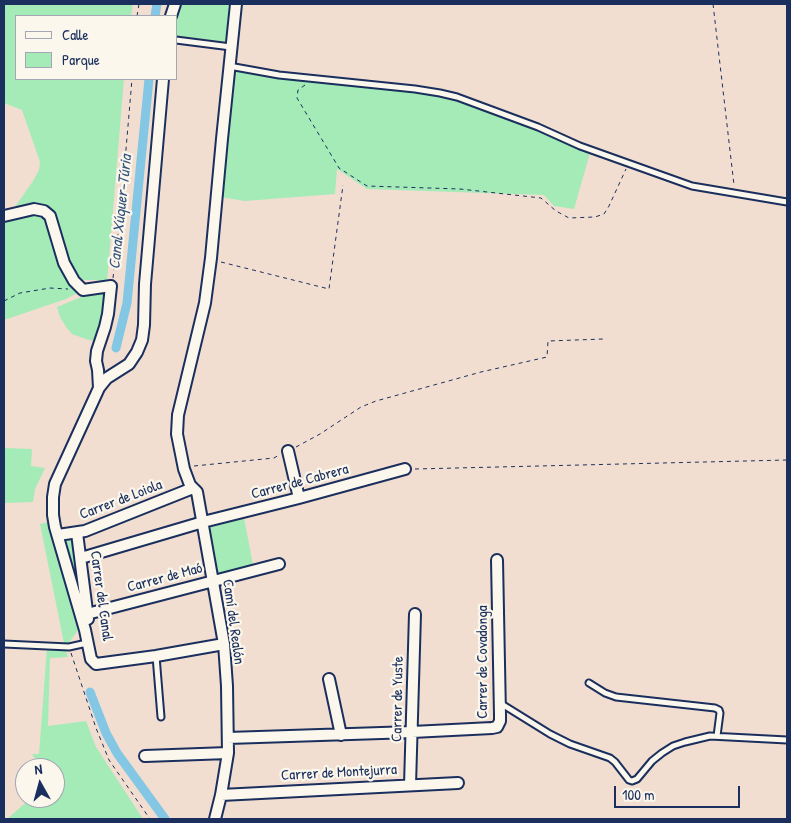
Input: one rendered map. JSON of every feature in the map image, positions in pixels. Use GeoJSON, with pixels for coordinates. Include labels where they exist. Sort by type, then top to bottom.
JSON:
{"type":"FeatureCollection","features":[{"type":"Feature","properties":{"kind":"street","name":"Camí del Realón"},"geometry":{"type":"LineString","coordinates":[[215,819],[228,753],[224,644],[197,492],[190,485],[184,469],[177,434],[178,415],[205,303],[236,4]]}},
{"type":"Feature","properties":{"kind":"street"},"geometry":{"type":"LineString","coordinates":[[164,80],[142,340],[129,364],[107,378],[99,388],[55,484],[53,515],[92,659],[96,664],[224,644]]}},
{"type":"Feature","properties":{"kind":"street"},"geometry":{"type":"LineString","coordinates":[[4,216],[34,209],[44,210],[50,216],[64,263],[74,281],[83,290],[111,286],[107,321],[97,351],[96,361],[99,388]]}},
{"type":"Feature","properties":{"kind":"street"},"geometry":{"type":"LineString","coordinates":[[288,451],[299,498]]}},
{"type":"Feature","properties":{"kind":"street","name":"Carrer de Cabrera"},"geometry":{"type":"LineString","coordinates":[[80,558],[203,522],[404,469]]}},
{"type":"Feature","properties":{"kind":"street","name":"Carrer de Loiola"},"geometry":{"type":"LineString","coordinates":[[58,535],[85,531],[194,488]]}},
{"type":"Feature","properties":{"kind":"street","name":"Carrer del Canal"},"geometry":{"type":"LineString","coordinates":[[77,533],[96,664]]}},
{"type":"Feature","properties":{"kind":"street","name":"Carrer de Covadonga"},"geometry":{"type":"LineString","coordinates":[[228,738],[341,735],[497,727],[500,721],[500,703],[497,560]]}},
{"type":"Feature","properties":{"kind":"street","name":"Carrer de Maó"},"geometry":{"type":"LineString","coordinates":[[88,614],[279,564]]}},
{"type":"Feature","properties":{"kind":"street","name":"Carrer de Yuste"},"geometry":{"type":"LineString","coordinates":[[410,785],[415,614]]}},
{"type":"Feature","properties":{"kind":"street"},"geometry":{"type":"LineString","coordinates":[[329,679],[341,735]]}},
{"type":"Feature","properties":{"kind":"street"},"geometry":{"type":"LineString","coordinates":[[146,756],[228,753]]}},
{"type":"Feature","properties":{"kind":"street","name":"Carrer de Montejurra"},"geometry":{"type":"LineString","coordinates":[[221,794],[458,783]]}},
{"type":"Feature","properties":{"kind":"lane"},"geometry":{"type":"LineString","coordinates":[[178,40],[231,47]]}},
{"type":"Feature","properties":{"kind":"lane"},"geometry":{"type":"LineString","coordinates":[[230,66],[279,75],[415,89],[457,97],[538,127],[580,146],[692,186],[787,202]]}},
{"type":"Feature","properties":{"kind":"lane"},"geometry":{"type":"LineString","coordinates":[[4,644],[69,647],[88,643]]}},
{"type":"Feature","properties":{"kind":"lane"},"geometry":{"type":"LineString","coordinates":[[156,656],[161,717]]}},
{"type":"Feature","properties":{"kind":"lane"},"geometry":{"type":"LineString","coordinates":[[589,683],[605,693],[616,697],[719,710],[717,736]]}},
{"type":"Feature","properties":{"kind":"lane"},"geometry":{"type":"LineString","coordinates":[[500,703],[550,734],[570,744],[610,758],[632,781],[637,779],[652,761],[662,753],[673,746],[698,738],[717,736],[787,740]]}},
{"type":"Feature","properties":{"kind":"path"},"geometry":{"type":"LineString","coordinates":[[713,4],[735,194]]}},
{"type":"Feature","properties":{"kind":"path"},"geometry":{"type":"LineString","coordinates":[[315,79],[298,90],[298,98],[339,168],[368,186],[460,190],[541,198],[556,211],[569,218],[595,217],[604,214],[609,206],[628,164]]}},
{"type":"Feature","properties":{"kind":"path"},"geometry":{"type":"LineString","coordinates":[[111,286],[132,80]]}},
{"type":"Feature","properties":{"kind":"path"},"geometry":{"type":"LineString","coordinates":[[211,258],[226,264],[328,289],[343,185]]}},
{"type":"Feature","properties":{"kind":"path"},"geometry":{"type":"LineString","coordinates":[[4,301],[20,293],[50,288],[83,290]]}},
{"type":"Feature","properties":{"kind":"path"},"geometry":{"type":"LineString","coordinates":[[184,469],[195,466],[274,458],[320,434],[361,407],[376,401],[481,372],[547,357],[548,341],[604,339]]}},
{"type":"Feature","properties":{"kind":"path"},"geometry":{"type":"LineString","coordinates":[[404,469],[787,460]]}},
{"type":"Feature","properties":{"kind":"path"},"geometry":{"type":"LineString","coordinates":[[69,647],[96,728],[109,760],[150,819]]}},
{"type":"Feature","properties":{"kind":"green space"},"geometry":{"type":"Polygon","coordinates":[[[4,4],[133,4],[131,15],[15,15],[15,80],[124,80],[107,282],[82,280],[74,276],[46,208],[37,204],[15,207],[33,181],[39,170],[40,162],[22,110],[4,103],[4,4]]]}},
{"type":"Feature","properties":{"kind":"green space"},"geometry":{"type":"Polygon","coordinates":[[[180,4],[229,4],[226,42],[178,36],[178,15],[175,15],[180,4]]]}},
{"type":"Feature","properties":{"kind":"green space"},"geometry":{"type":"Polygon","coordinates":[[[234,70],[446,96],[531,126],[549,136],[590,153],[574,209],[554,206],[544,195],[367,189],[337,169],[335,194],[245,201],[220,197],[234,70]]]}},
{"type":"Feature","properties":{"kind":"green space"},"geometry":{"type":"Polygon","coordinates":[[[30,213],[42,215],[46,218],[60,258],[85,289],[66,299],[4,320],[4,218],[30,213]]]}},
{"type":"Feature","properties":{"kind":"green space"},"geometry":{"type":"Polygon","coordinates":[[[91,291],[106,292],[102,322],[95,341],[72,334],[60,317],[57,307],[91,291]]]}},
{"type":"Feature","properties":{"kind":"green space"},"geometry":{"type":"Polygon","coordinates":[[[4,448],[32,449],[31,466],[45,468],[35,489],[33,502],[4,503],[4,448]]]}},
{"type":"Feature","properties":{"kind":"green space"},"geometry":{"type":"Polygon","coordinates":[[[244,518],[253,565],[217,576],[208,528],[244,518]]]}},
{"type":"Feature","properties":{"kind":"green space"},"geometry":{"type":"Polygon","coordinates":[[[49,522],[77,609],[78,630],[65,648],[40,524],[49,522]]]}},
{"type":"Feature","properties":{"kind":"green space"},"geometry":{"type":"Polygon","coordinates":[[[77,536],[85,630],[62,538],[77,536]]]}},
{"type":"Feature","properties":{"kind":"green space"},"geometry":{"type":"Polygon","coordinates":[[[47,648],[65,649],[68,657],[50,658],[48,726],[86,721],[96,747],[143,819],[7,819],[20,808],[65,808],[65,758],[35,758],[32,754],[39,754],[47,648]]]}},
{"type":"Feature","properties":{"kind":"waterway","name":"Canal Xúquer-Túria"},"geometry":{"type":"LineString","coordinates":[[155,15],[157,4]]}},
{"type":"Feature","properties":{"kind":"waterway","name":"Canal Xúquer-Túria"},"geometry":{"type":"LineString","coordinates":[[116,348],[127,303],[149,80]]}},
{"type":"Feature","properties":{"kind":"waterway","name":"Canal Xúquer-Túria"},"geometry":{"type":"LineString","coordinates":[[90,692],[106,733],[117,753],[165,819]]}}]}
